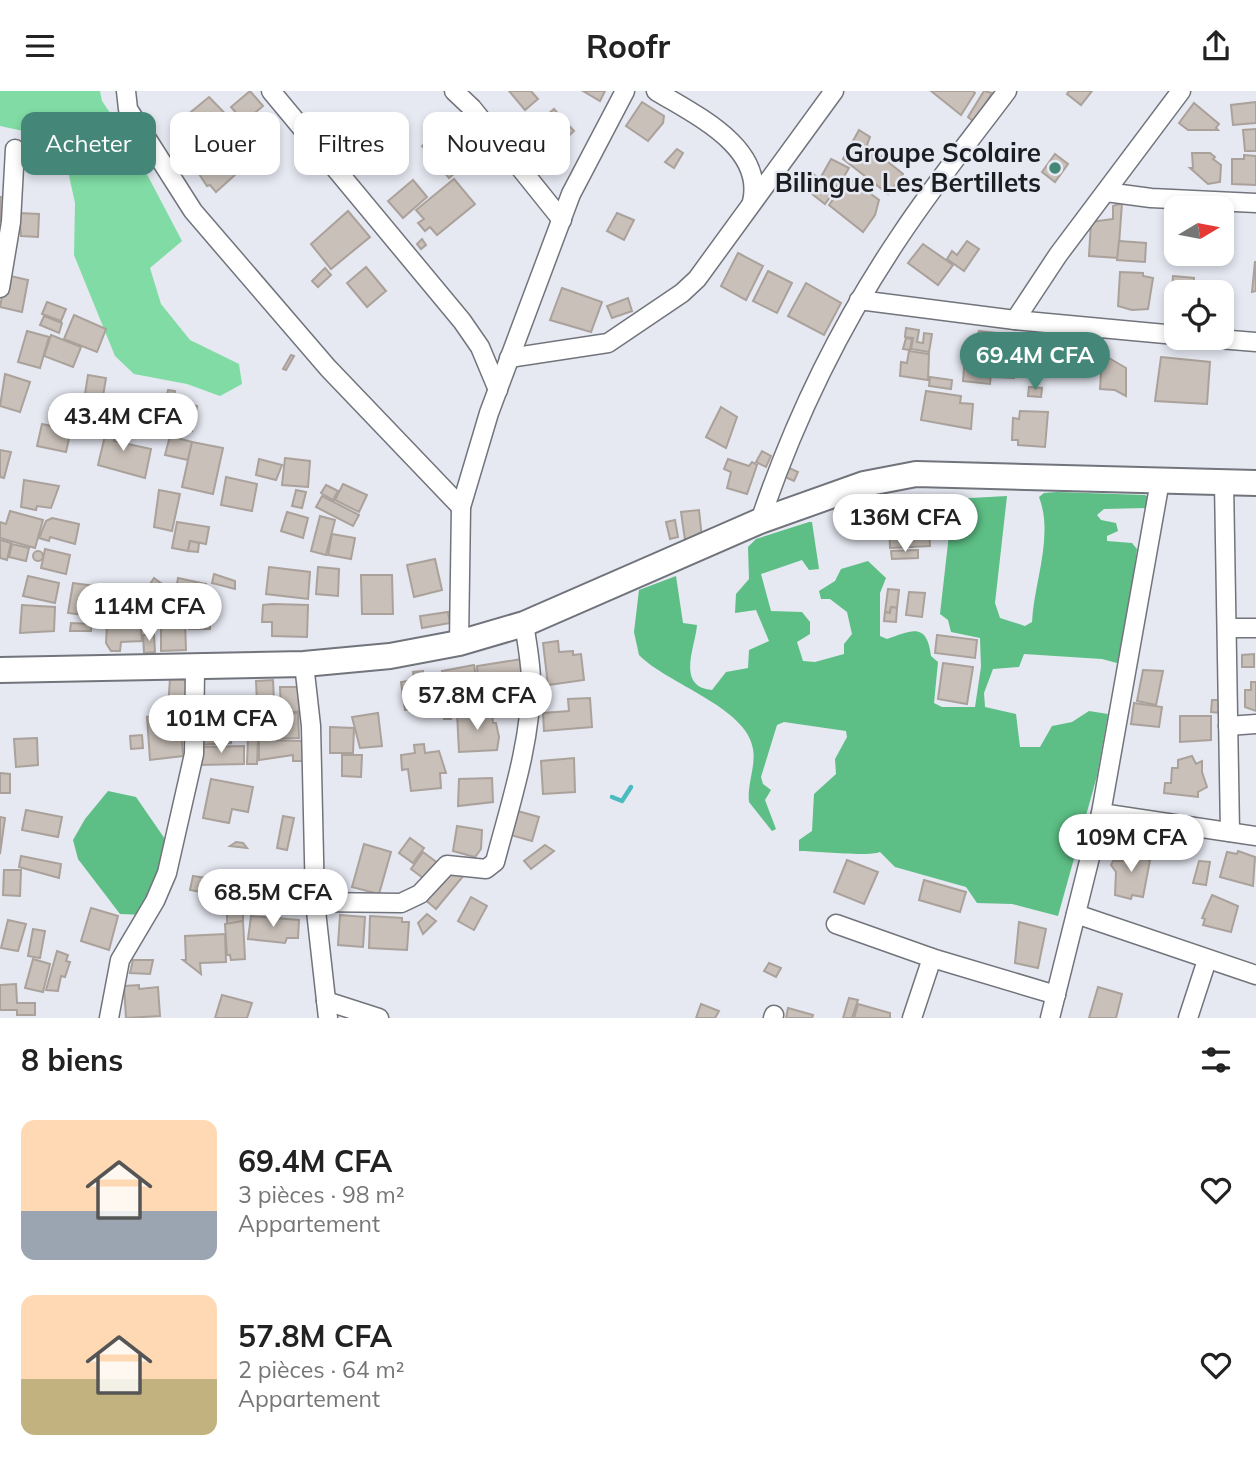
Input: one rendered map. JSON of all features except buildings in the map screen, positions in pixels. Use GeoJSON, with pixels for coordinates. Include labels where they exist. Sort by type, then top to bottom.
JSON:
{"type":"FeatureCollection","features":[{"type":"Feature","properties":{"kind":"main road"},"geometry":{"type":"LineString","coordinates":[[0,670],[304,664],[390,656],[459,643],[524,624],[760,521],[864,484],[907,475],[1256,483]]}},
{"type":"Feature","properties":{"kind":"street"},"geometry":{"type":"LineString","coordinates":[[127,91],[128,109],[193,211],[328,368],[461,507]]}},
{"type":"Feature","properties":{"kind":"street"},"geometry":{"type":"LineString","coordinates":[[271,91],[462,321],[480,347],[498,390]]}},
{"type":"Feature","properties":{"kind":"street"},"geometry":{"type":"LineString","coordinates":[[454,91],[472,109],[562,220]]}},
{"type":"Feature","properties":{"kind":"street"},"geometry":{"type":"LineString","coordinates":[[459,643],[461,507],[509,358],[571,194],[625,91]]}},
{"type":"Feature","properties":{"kind":"street"},"geometry":{"type":"LineString","coordinates":[[656,91],[704,120],[745,156],[754,179],[752,202]]}},
{"type":"Feature","properties":{"kind":"street"},"geometry":{"type":"LineString","coordinates":[[509,358],[608,343],[689,286],[834,91]]}},
{"type":"Feature","properties":{"kind":"street"},"geometry":{"type":"LineString","coordinates":[[760,521],[781,457],[817,379],[859,300],[901,235],[1007,91]]}},
{"type":"Feature","properties":{"kind":"street"},"geometry":{"type":"LineString","coordinates":[[1015,320],[1058,255],[1181,91]]}},
{"type":"Feature","properties":{"kind":"street"},"geometry":{"type":"LineString","coordinates":[[0,288],[11,222],[15,149]]}},
{"type":"Feature","properties":{"kind":"street"},"geometry":{"type":"LineString","coordinates":[[1106,192],[1151,198],[1256,203]]}},
{"type":"Feature","properties":{"kind":"street"},"geometry":{"type":"LineString","coordinates":[[859,300],[1015,320],[1164,334]]}},
{"type":"Feature","properties":{"kind":"street"},"geometry":{"type":"LineString","coordinates":[[1234,340],[1256,342]]}},
{"type":"Feature","properties":{"kind":"street"},"geometry":{"type":"LineString","coordinates":[[1050,1018],[1101,813],[1160,481]]}},
{"type":"Feature","properties":{"kind":"street"},"geometry":{"type":"LineString","coordinates":[[1224,482],[1230,832]]}},
{"type":"Feature","properties":{"kind":"street"},"geometry":{"type":"LineString","coordinates":[[315,901],[393,905],[420,894],[447,865],[486,869],[495,862],[518,770],[531,698],[530,665],[524,624]]}},
{"type":"Feature","properties":{"kind":"street"},"geometry":{"type":"LineString","coordinates":[[1227,628],[1256,628]]}},
{"type":"Feature","properties":{"kind":"street"},"geometry":{"type":"LineString","coordinates":[[304,664],[311,726],[315,901],[327,1010],[379,1018]]}},
{"type":"Feature","properties":{"kind":"street"},"geometry":{"type":"LineString","coordinates":[[109,1018],[120,960],[155,901],[167,873],[194,754],[195,667]]}},
{"type":"Feature","properties":{"kind":"street"},"geometry":{"type":"LineString","coordinates":[[1228,726],[1256,724]]}},
{"type":"Feature","properties":{"kind":"street"},"geometry":{"type":"LineString","coordinates":[[1101,813],[1256,836]]}},
{"type":"Feature","properties":{"kind":"street"},"geometry":{"type":"LineString","coordinates":[[1076,914],[1256,975]]}},
{"type":"Feature","properties":{"kind":"street"},"geometry":{"type":"LineString","coordinates":[[836,924],[932,958],[1056,995]]}},
{"type":"Feature","properties":{"kind":"street"},"geometry":{"type":"LineString","coordinates":[[912,1018],[932,958]]}},
{"type":"Feature","properties":{"kind":"street"},"geometry":{"type":"LineString","coordinates":[[1188,1018],[1207,960]]}},
{"type":"Feature","properties":{"kind":"green space"},"geometry":{"type":"Polygon","coordinates":[[[0,91],[100,91],[102,101],[110,112],[21,112],[21,130],[0,126],[0,91]]]}},
{"type":"Feature","properties":{"kind":"green space"},"geometry":{"type":"Polygon","coordinates":[[[69,175],[147,175],[182,241],[150,268],[161,304],[190,340],[239,364],[242,384],[220,396],[187,384],[134,374],[115,356],[74,255],[75,203],[69,175]]]}},
{"type":"Feature","properties":{"kind":"green space"},"geometry":{"type":"Polygon","coordinates":[[[1044,493],[1145,495],[1149,498],[1146,508],[1104,509],[1097,515],[1101,520],[1116,523],[1118,531],[1107,536],[1107,541],[1132,543],[1137,549],[1128,620],[1117,663],[1102,659],[1024,654],[1019,667],[993,669],[984,693],[985,707],[1016,714],[1020,747],[1040,747],[1052,726],[1072,722],[1089,711],[1108,714],[1097,776],[1058,916],[1012,904],[977,903],[966,887],[895,867],[880,852],[854,854],[799,851],[799,840],[812,831],[814,794],[836,774],[835,759],[847,737],[846,731],[784,722],[777,725],[761,777],[763,784],[771,790],[765,800],[776,829],[772,831],[749,802],[754,755],[748,734],[722,708],[652,666],[639,655],[634,632],[639,590],[676,576],[683,623],[697,625],[690,664],[694,681],[701,687],[712,690],[726,672],[748,668],[749,650],[769,641],[756,610],[735,613],[736,594],[749,579],[748,547],[756,539],[812,522],[819,569],[809,570],[802,560],[761,574],[771,611],[802,612],[810,622],[810,634],[797,642],[803,661],[815,662],[844,654],[844,644],[852,634],[847,612],[830,599],[821,599],[819,591],[835,581],[841,569],[868,561],[886,578],[880,593],[880,636],[887,639],[911,631],[922,633],[929,645],[931,656],[938,662],[934,703],[942,707],[975,707],[981,667],[980,638],[951,632],[948,620],[940,614],[953,499],[1007,496],[995,603],[1000,618],[1025,626],[1032,622],[1044,543],[1045,527],[1039,497],[1044,493]]]}},
{"type":"Feature","properties":{"kind":"green space"},"geometry":{"type":"Polygon","coordinates":[[[108,791],[136,797],[167,842],[160,879],[144,915],[120,914],[78,859],[73,840],[85,819],[108,791]]]}},
{"type":"Feature","properties":{"kind":"waterway"},"geometry":{"type":"LineString","coordinates":[[612,797],[622,801],[631,787]]}},
{"type":"Feature","properties":{"kind":"place","name":"Groupe Scolaire Bilingue Les Bertillets"},"geometry":{"type":"Point","coordinates":[1055,168]}}]}
